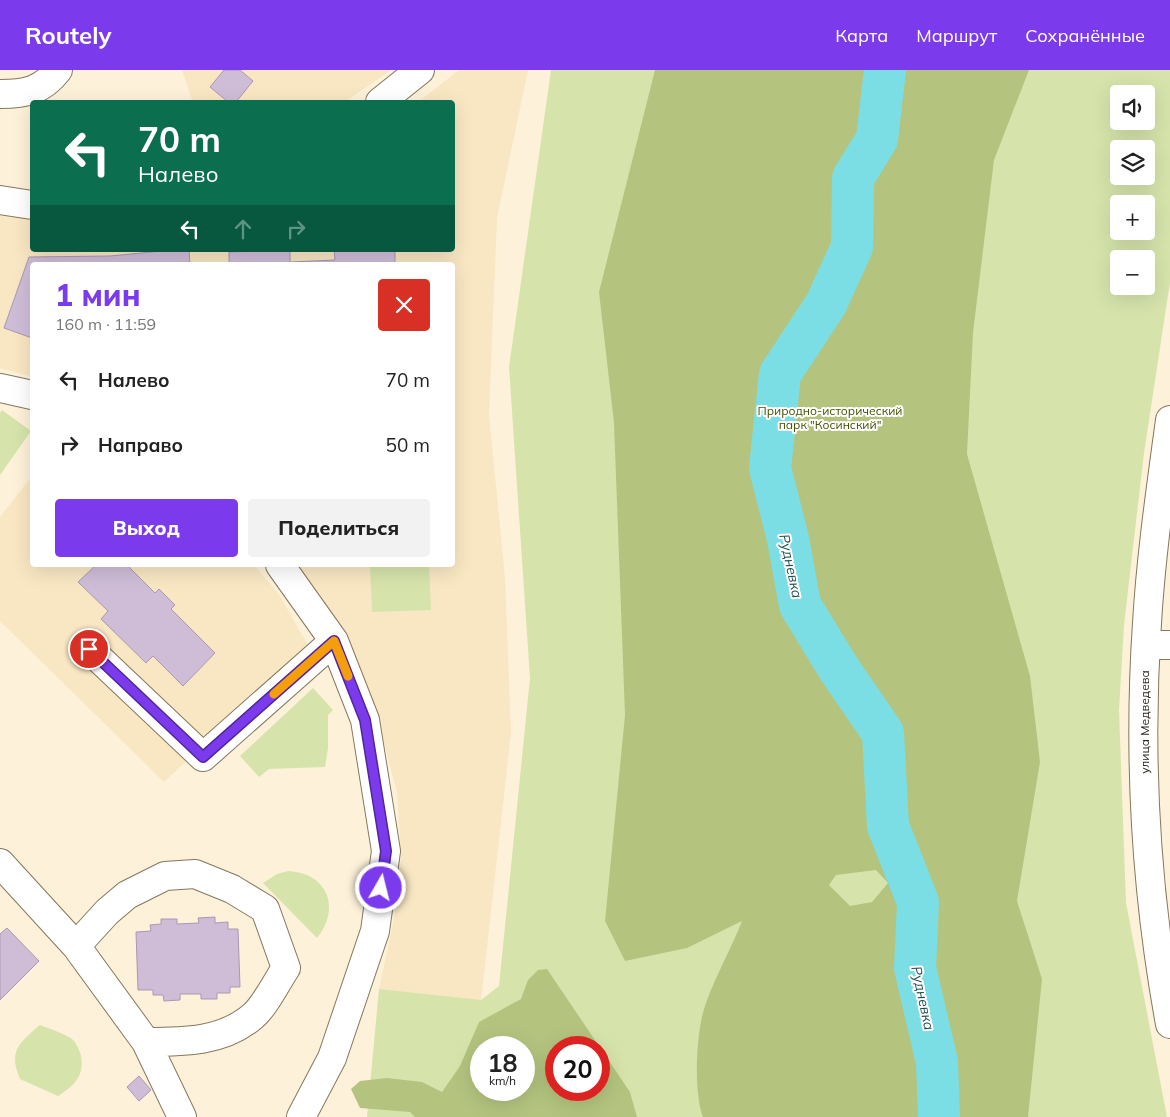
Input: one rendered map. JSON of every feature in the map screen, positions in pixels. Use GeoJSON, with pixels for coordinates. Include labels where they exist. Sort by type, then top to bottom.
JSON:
{"type":"FeatureCollection","features":[{"type":"Feature","properties":{"kind":"street"},"geometry":{"type":"LineString","coordinates":[[0,94],[24,94],[49,81],[58,70]]}},
{"type":"Feature","properties":{"kind":"street"},"geometry":{"type":"LineString","coordinates":[[382,100],[420,70]]}},
{"type":"Feature","properties":{"kind":"street"},"geometry":{"type":"LineString","coordinates":[[0,200],[30,205]]}},
{"type":"Feature","properties":{"kind":"street"},"geometry":{"type":"LineString","coordinates":[[0,388],[30,395]]}},
{"type":"Feature","properties":{"kind":"street","name":"улица Медведева"},"geometry":{"type":"LineString","coordinates":[[1170,420],[1158,645],[1146,790],[1149,851],[1161,976],[1170,1024]]}},
{"type":"Feature","properties":{"kind":"street"},"geometry":{"type":"LineString","coordinates":[[281,567],[334,641],[365,720],[386,851],[380,942],[332,1058],[301,1117]]}},
{"type":"Feature","properties":{"kind":"street"},"geometry":{"type":"LineString","coordinates":[[89,649],[203,757],[334,641]]}},
{"type":"Feature","properties":{"kind":"street"},"geometry":{"type":"LineString","coordinates":[[0,864],[76,946],[146,1042],[182,1117]]}},
{"type":"Feature","properties":{"kind":"street"},"geometry":{"type":"LineString","coordinates":[[76,946],[127,895],[165,876],[201,876],[232,889],[265,909],[286,968],[254,1015],[230,1030],[195,1042],[146,1042]]}},
{"type":"Feature","properties":{"kind":"shaded area"},"geometry":{"type":"Polygon","coordinates":[[[182,70],[391,70],[348,100],[192,100],[182,70]]]}},
{"type":"Feature","properties":{"kind":"shaded area"},"geometry":{"type":"Polygon","coordinates":[[[459,70],[528,70],[497,218],[489,414],[505,578],[511,733],[481,1001],[379,989],[396,909],[401,857],[397,792],[377,717],[349,647],[299,567],[455,567],[455,262],[30,262],[30,376],[0,368],[0,216],[30,218],[30,252],[455,252],[455,100],[421,100],[459,70]]]}},
{"type":"Feature","properties":{"kind":"shaded area"},"geometry":{"type":"Polygon","coordinates":[[[30,479],[30,567],[256,567],[280,596],[309,647],[164,782],[0,621],[0,517],[30,479]]]}},
{"type":"Feature","properties":{"kind":"green space","name":"Природно-исторический парк \"Косинский\""},"geometry":{"type":"Polygon","coordinates":[[[551,70],[1170,70],[1170,282],[1144,453],[1124,625],[1119,710],[1126,903],[1167,1117],[367,1117],[379,989],[481,1000],[499,986],[530,678],[509,367],[551,70]]]}},
{"type":"Feature","properties":{"kind":"green space"},"geometry":{"type":"Polygon","coordinates":[[[655,70],[1029,70],[994,160],[973,333],[967,454],[1030,676],[1040,762],[1017,901],[1042,979],[1028,1117],[703,1117],[697,1076],[700,1028],[706,1003],[714,982],[742,921],[687,948],[625,961],[605,921],[625,715],[614,423],[599,292],[655,70]],[[876,870],[836,875],[829,885],[850,906],[872,902],[888,883],[876,870]]]}},
{"type":"Feature","properties":{"kind":"green space"},"geometry":{"type":"Polygon","coordinates":[[[2,410],[30,430],[30,432],[0,475],[0,413],[2,410]]]}},
{"type":"Feature","properties":{"kind":"green space"},"geometry":{"type":"Polygon","coordinates":[[[370,567],[429,567],[431,610],[372,612],[370,567]]]}},
{"type":"Feature","properties":{"kind":"green space"},"geometry":{"type":"Polygon","coordinates":[[[313,688],[333,710],[328,715],[328,748],[325,767],[269,769],[259,777],[240,756],[313,688]]]}},
{"type":"Feature","properties":{"kind":"green space"},"geometry":{"type":"Polygon","coordinates":[[[288,871],[302,873],[313,878],[321,885],[326,894],[329,904],[328,915],[324,927],[317,938],[263,883],[277,874],[288,871]]]}},
{"type":"Feature","properties":{"kind":"green space"},"geometry":{"type":"Polygon","coordinates":[[[547,969],[592,1036],[545,1036],[545,1101],[610,1101],[610,1062],[630,1092],[637,1117],[415,1117],[410,1112],[360,1108],[351,1089],[360,1081],[387,1078],[422,1082],[442,1092],[460,1066],[470,1043],[470,1101],[535,1101],[535,1036],[473,1036],[479,1022],[521,999],[528,980],[538,970],[547,969]]]}},
{"type":"Feature","properties":{"kind":"green space"},"geometry":{"type":"Polygon","coordinates":[[[40,1025],[72,1039],[80,1052],[81,1067],[78,1079],[58,1096],[20,1079],[17,1069],[15,1061],[18,1048],[26,1037],[40,1025]]]}},
{"type":"Feature","properties":{"kind":"building"},"geometry":{"type":"Polygon","coordinates":[[[224,70],[240,70],[253,81],[238,100],[226,100],[210,87],[224,70]]]}},
{"type":"Feature","properties":{"kind":"building"},"geometry":{"type":"Polygon","coordinates":[[[151,252],[189,252],[190,262],[30,262],[30,337],[4,328],[29,257],[110,256],[151,252]]]}},
{"type":"Feature","properties":{"kind":"building"},"geometry":{"type":"Polygon","coordinates":[[[229,252],[290,252],[290,262],[229,262],[229,252]]]}},
{"type":"Feature","properties":{"kind":"building"},"geometry":{"type":"Polygon","coordinates":[[[334,252],[395,252],[395,262],[290,262],[335,260],[334,252]]]}},
{"type":"Feature","properties":{"kind":"building"},"geometry":{"type":"Polygon","coordinates":[[[94,567],[129,567],[155,593],[159,589],[175,605],[171,609],[215,653],[183,686],[153,656],[146,663],[101,619],[108,611],[78,582],[94,567]]]}},
{"type":"Feature","properties":{"kind":"building"},"geometry":{"type":"Polygon","coordinates":[[[215,917],[215,923],[228,922],[228,929],[238,929],[240,987],[230,987],[230,993],[217,993],[217,999],[201,999],[201,994],[180,994],[180,1000],[164,1001],[163,995],[153,995],[153,990],[138,990],[136,932],[151,931],[150,925],[161,924],[161,919],[177,919],[177,924],[199,923],[198,918],[215,917]]]}},
{"type":"Feature","properties":{"kind":"building"},"geometry":{"type":"Polygon","coordinates":[[[7,928],[39,961],[0,1000],[0,934],[7,928]]]}},
{"type":"Feature","properties":{"kind":"building"},"geometry":{"type":"Polygon","coordinates":[[[139,1076],[151,1090],[139,1101],[127,1087],[139,1076]]]}},
{"type":"Feature","properties":{"kind":"waterway","name":"Рудневка"},"geometry":{"type":"LineString","coordinates":[[885,70],[877,139],[853,178],[852,247],[826,304],[780,374],[770,468],[788,539],[800,605],[839,669],[883,733],[888,826],[918,902],[915,968],[937,1062],[939,1117]]}},
{"type":"Feature","properties":{"kind":"slow traffic"},"geometry":{"type":"LineString","coordinates":[[274,694],[334,641],[348,676]]}},
{"type":"Feature","properties":{"kind":"route"},"geometry":{"type":"LineString","coordinates":[[89,649],[203,757],[334,641],[365,720],[386,851],[381,888]]}}]}
